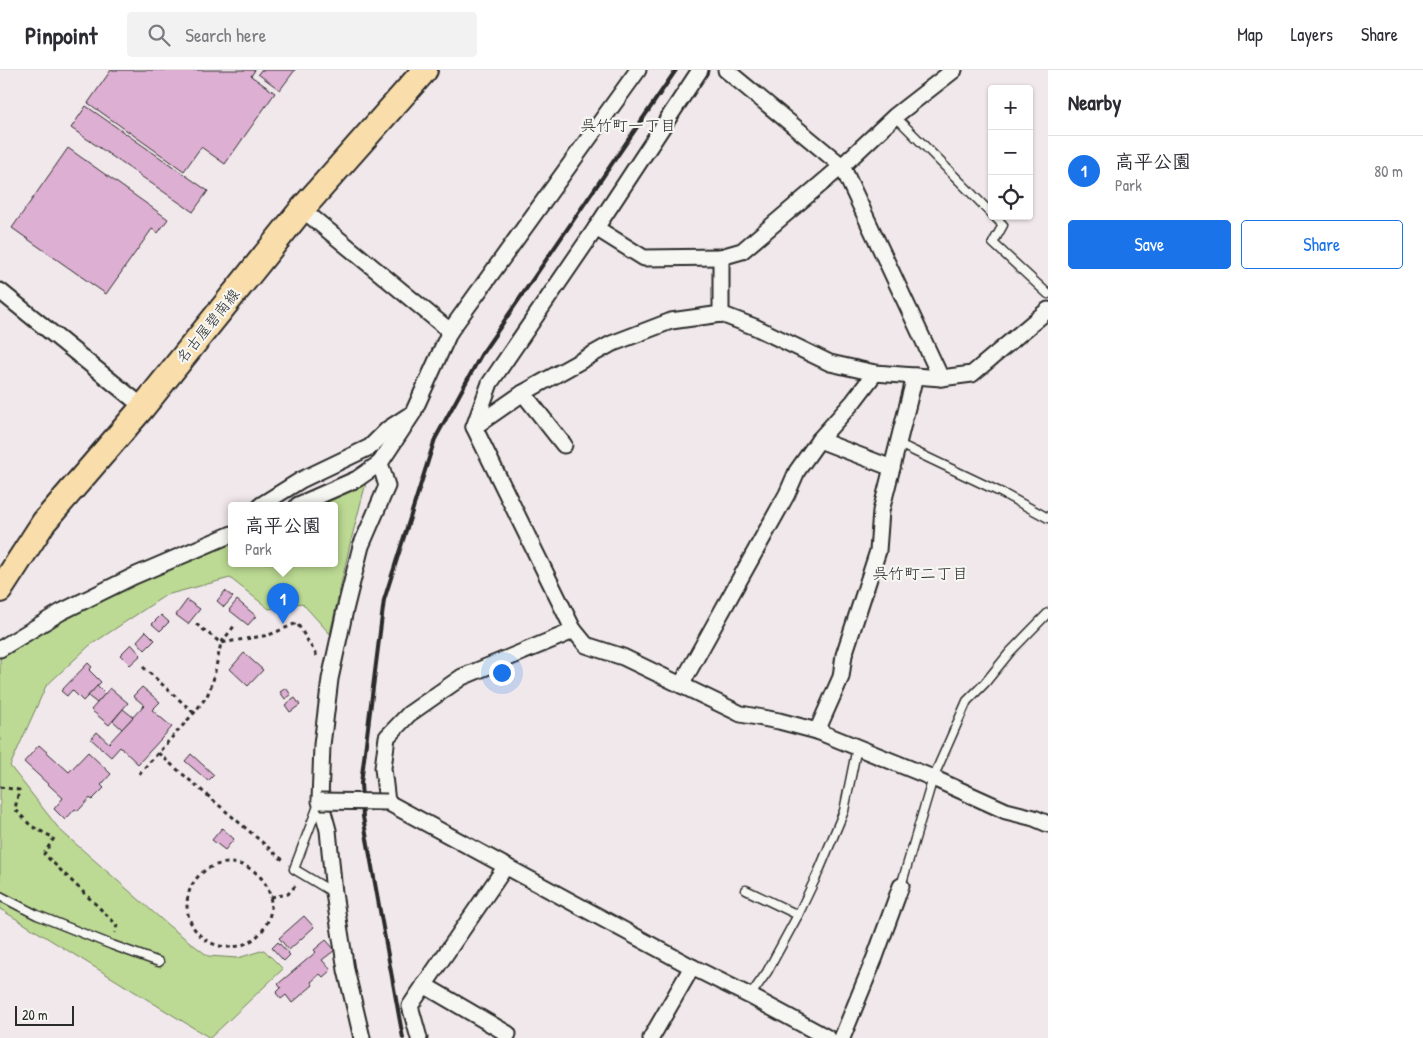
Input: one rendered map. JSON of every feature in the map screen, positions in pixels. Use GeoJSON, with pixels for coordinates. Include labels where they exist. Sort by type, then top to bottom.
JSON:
{"type":"FeatureCollection","features":[{"type":"Feature","properties":{"kind":"main road","name":"名古屋碧南線"},"geometry":{"type":"LineString","coordinates":[[0,590],[44,522],[143,407],[302,209],[425,70]]}},
{"type":"Feature","properties":{"kind":"street"},"geometry":{"type":"LineString","coordinates":[[305,502],[357,479],[380,463],[413,413],[450,331],[638,70]]}},
{"type":"Feature","properties":{"kind":"street"},"geometry":{"type":"LineString","coordinates":[[700,70],[596,228],[490,383],[474,427],[573,629],[586,645],[622,657],[740,714],[779,720],[817,731],[933,778],[1006,811],[1034,818],[1048,824]]}},
{"type":"Feature","properties":{"kind":"street"},"geometry":{"type":"LineString","coordinates":[[726,70],[842,166],[941,378]]}},
{"type":"Feature","properties":{"kind":"street"},"geometry":{"type":"LineString","coordinates":[[596,228],[644,258],[721,257],[742,251],[842,166],[895,116],[954,70]]}},
{"type":"Feature","properties":{"kind":"street"},"geometry":{"type":"LineString","coordinates":[[302,209],[450,331]]}},
{"type":"Feature","properties":{"kind":"street"},"geometry":{"type":"LineString","coordinates":[[721,257],[721,314]]}},
{"type":"Feature","properties":{"kind":"street"},"geometry":{"type":"LineString","coordinates":[[0,291],[143,407]]}},
{"type":"Feature","properties":{"kind":"street"},"geometry":{"type":"LineString","coordinates":[[474,427],[523,393],[611,344],[671,321],[721,314],[755,327],[830,363],[875,373],[941,378],[972,374],[1048,310]]}},
{"type":"Feature","properties":{"kind":"street"},"geometry":{"type":"LineString","coordinates":[[681,685],[787,494],[797,471],[819,440],[853,402],[875,373]]}},
{"type":"Feature","properties":{"kind":"street"},"geometry":{"type":"LineString","coordinates":[[817,731],[841,677],[844,655],[878,551],[881,512],[915,376]]}},
{"type":"Feature","properties":{"kind":"street"},"geometry":{"type":"LineString","coordinates":[[523,393],[564,445]]}},
{"type":"Feature","properties":{"kind":"street"},"geometry":{"type":"LineString","coordinates":[[266,502],[301,480],[370,447],[388,429],[413,413]]}},
{"type":"Feature","properties":{"kind":"street"},"geometry":{"type":"LineString","coordinates":[[819,440],[892,468]]}},
{"type":"Feature","properties":{"kind":"street"},"geometry":{"type":"LineString","coordinates":[[362,1038],[346,970],[334,893],[328,830],[320,801],[322,745],[330,679],[344,610],[362,546],[386,486],[380,463]]}},
{"type":"Feature","properties":{"kind":"street"},"geometry":{"type":"LineString","coordinates":[[0,649],[61,612],[134,576],[228,536]]}},
{"type":"Feature","properties":{"kind":"street"},"geometry":{"type":"LineString","coordinates":[[386,802],[383,768],[386,737],[409,714],[462,677],[566,634],[573,629]]}},
{"type":"Feature","properties":{"kind":"street"},"geometry":{"type":"LineString","coordinates":[[320,801],[386,802],[828,1038]]}},
{"type":"Feature","properties":{"kind":"street"},"geometry":{"type":"LineString","coordinates":[[419,1038],[410,1006],[506,866]]}},
{"type":"Feature","properties":{"kind":"street"},"geometry":{"type":"LineString","coordinates":[[842,1038],[876,957],[901,886]]}},
{"type":"Feature","properties":{"kind":"street"},"geometry":{"type":"LineString","coordinates":[[651,1038],[692,967]]}},
{"type":"Feature","properties":{"kind":"street"},"geometry":{"type":"LineString","coordinates":[[424,985],[508,1034],[505,1038]]}},
{"type":"Feature","properties":{"kind":"lane"},"geometry":{"type":"LineString","coordinates":[[895,116],[988,210]]}},
{"type":"Feature","properties":{"kind":"lane"},"geometry":{"type":"LineString","coordinates":[[998,220],[1003,225],[993,243],[1048,294]]}},
{"type":"Feature","properties":{"kind":"lane"},"geometry":{"type":"LineString","coordinates":[[899,444],[1048,518]]}},
{"type":"Feature","properties":{"kind":"lane"},"geometry":{"type":"LineString","coordinates":[[901,886],[933,778],[966,701],[985,683],[1010,652],[1048,612]]}},
{"type":"Feature","properties":{"kind":"lane"},"geometry":{"type":"LineString","coordinates":[[750,996],[767,972],[798,916],[818,873],[844,811],[857,747]]}},
{"type":"Feature","properties":{"kind":"lane"},"geometry":{"type":"LineString","coordinates":[[320,801],[294,869],[334,893]]}},
{"type":"Feature","properties":{"kind":"lane"},"geometry":{"type":"LineString","coordinates":[[746,890],[798,916]]}},
{"type":"Feature","properties":{"kind":"lane"},"geometry":{"type":"LineString","coordinates":[[0,896],[37,916],[159,962]]}},
{"type":"Feature","properties":{"kind":"path"},"geometry":{"type":"LineString","coordinates":[[196,624],[221,643],[269,636],[297,623],[330,679]]}},
{"type":"Feature","properties":{"kind":"path"},"geometry":{"type":"LineString","coordinates":[[139,774],[207,696],[213,681],[221,643],[235,625]]}},
{"type":"Feature","properties":{"kind":"path"},"geometry":{"type":"LineString","coordinates":[[143,666],[194,713]]}},
{"type":"Feature","properties":{"kind":"path"},"geometry":{"type":"LineString","coordinates":[[158,753],[294,869]]}},
{"type":"Feature","properties":{"kind":"path"},"geometry":{"type":"LineString","coordinates":[[0,787],[19,790],[15,809],[31,826],[54,838],[44,854],[117,925],[112,945]]}},
{"type":"Feature","properties":{"kind":"path"},"geometry":{"type":"LineString","coordinates":[[229,862],[248,866],[263,879],[271,896],[272,906],[266,925],[253,940],[235,947],[215,945],[206,940],[198,934],[188,917],[187,898],[190,888],[202,872],[219,863],[229,862]]}},
{"type":"Feature","properties":{"kind":"path"},"geometry":{"type":"LineString","coordinates":[[271,896],[288,894],[304,875]]}},
{"type":"Feature","properties":{"kind":"green space"},"geometry":{"type":"Polygon","coordinates":[[[367,479],[330,634],[302,603],[269,609],[230,578],[166,595],[89,646],[46,686],[10,766],[60,830],[169,926],[208,956],[238,958],[264,950],[283,969],[210,1038],[0,909],[0,659],[64,616],[136,581],[228,543],[228,567],[338,567],[338,502],[317,502],[367,479]]]}},
{"type":"Feature","properties":{"kind":"building"},"geometry":{"type":"Polygon","coordinates":[[[111,70],[255,70],[251,76],[275,93],[225,164],[201,147],[184,171],[88,103],[111,70]]]}},
{"type":"Feature","properties":{"kind":"building"},"geometry":{"type":"Polygon","coordinates":[[[261,70],[295,70],[280,90],[258,74],[261,70]]]}},
{"type":"Feature","properties":{"kind":"building"},"geometry":{"type":"Polygon","coordinates":[[[86,106],[208,191],[193,212],[71,128],[86,106]]]}},
{"type":"Feature","properties":{"kind":"building"},"geometry":{"type":"Polygon","coordinates":[[[68,148],[168,219],[158,233],[152,229],[106,294],[12,228],[68,148]]]}},
{"type":"Feature","properties":{"kind":"building"},"geometry":{"type":"Polygon","coordinates":[[[225,591],[233,597],[224,607],[217,601],[225,591]]]}},
{"type":"Feature","properties":{"kind":"building"},"geometry":{"type":"Polygon","coordinates":[[[187,600],[200,609],[188,624],[176,615],[187,600]]]}},
{"type":"Feature","properties":{"kind":"building"},"geometry":{"type":"Polygon","coordinates":[[[237,600],[256,616],[248,625],[229,610],[237,600]]]}},
{"type":"Feature","properties":{"kind":"building"},"geometry":{"type":"Polygon","coordinates":[[[161,615],[169,622],[160,631],[152,624],[161,615]]]}},
{"type":"Feature","properties":{"kind":"building"},"geometry":{"type":"Polygon","coordinates":[[[146,631],[155,640],[145,650],[137,641],[146,631]]]}},
{"type":"Feature","properties":{"kind":"building"},"geometry":{"type":"Polygon","coordinates":[[[131,644],[141,655],[130,665],[120,655],[131,644]]]}},
{"type":"Feature","properties":{"kind":"building"},"geometry":{"type":"Polygon","coordinates":[[[244,653],[263,670],[248,686],[230,669],[244,653]]]}},
{"type":"Feature","properties":{"kind":"building"},"geometry":{"type":"Polygon","coordinates":[[[88,663],[92,667],[89,670],[101,682],[83,701],[72,690],[67,696],[61,691],[88,663]]]}},
{"type":"Feature","properties":{"kind":"building"},"geometry":{"type":"Polygon","coordinates":[[[97,686],[105,694],[97,703],[88,696],[97,686]]]}},
{"type":"Feature","properties":{"kind":"building"},"geometry":{"type":"Polygon","coordinates":[[[142,687],[160,702],[152,710],[172,727],[138,764],[120,747],[111,757],[91,739],[97,732],[109,743],[144,705],[133,696],[142,687]]]}},
{"type":"Feature","properties":{"kind":"building"},"geometry":{"type":"Polygon","coordinates":[[[110,688],[128,703],[109,725],[91,710],[110,688]]]}},
{"type":"Feature","properties":{"kind":"building"},"geometry":{"type":"Polygon","coordinates":[[[286,688],[291,695],[285,699],[280,692],[286,688]]]}},
{"type":"Feature","properties":{"kind":"building"},"geometry":{"type":"Polygon","coordinates":[[[295,698],[300,705],[290,712],[285,705],[295,698]]]}},
{"type":"Feature","properties":{"kind":"building"},"geometry":{"type":"Polygon","coordinates":[[[123,709],[133,717],[122,729],[113,721],[123,709]]]}},
{"type":"Feature","properties":{"kind":"building"},"geometry":{"type":"Polygon","coordinates":[[[39,745],[69,772],[88,752],[111,774],[101,785],[104,788],[92,800],[90,798],[78,811],[75,809],[65,820],[54,809],[63,798],[24,762],[39,745]]]}},
{"type":"Feature","properties":{"kind":"building"},"geometry":{"type":"Polygon","coordinates":[[[191,754],[214,775],[208,781],[185,761],[191,754]]]}},
{"type":"Feature","properties":{"kind":"building"},"geometry":{"type":"Polygon","coordinates":[[[222,828],[234,839],[225,850],[212,840],[222,828]]]}},
{"type":"Feature","properties":{"kind":"building"},"geometry":{"type":"Polygon","coordinates":[[[304,916],[314,927],[289,950],[279,938],[304,916]]]}},
{"type":"Feature","properties":{"kind":"building"},"geometry":{"type":"Polygon","coordinates":[[[326,940],[335,950],[322,960],[331,970],[323,977],[320,974],[311,982],[313,985],[292,1003],[286,995],[281,999],[276,993],[281,988],[278,984],[316,952],[314,950],[326,940]]]}},
{"type":"Feature","properties":{"kind":"building"},"geometry":{"type":"Polygon","coordinates":[[[278,942],[290,955],[284,961],[272,948],[278,942]]]}},
{"type":"Feature","properties":{"kind":"railway"},"geometry":{"type":"LineString","coordinates":[[403,1038],[363,817],[361,783],[384,600],[435,439],[481,355],[676,70]]}},
{"type":"Feature","properties":{"kind":"place","name":"高平公園"},"geometry":{"type":"Point","coordinates":[283,624]}},
{"type":"Feature","properties":{"kind":"district","name":"呉竹町一丁目"},"geometry":{"type":"Point","coordinates":[628,125]}},
{"type":"Feature","properties":{"kind":"district","name":"呉竹町二丁目"},"geometry":{"type":"Point","coordinates":[920,573]}}]}
